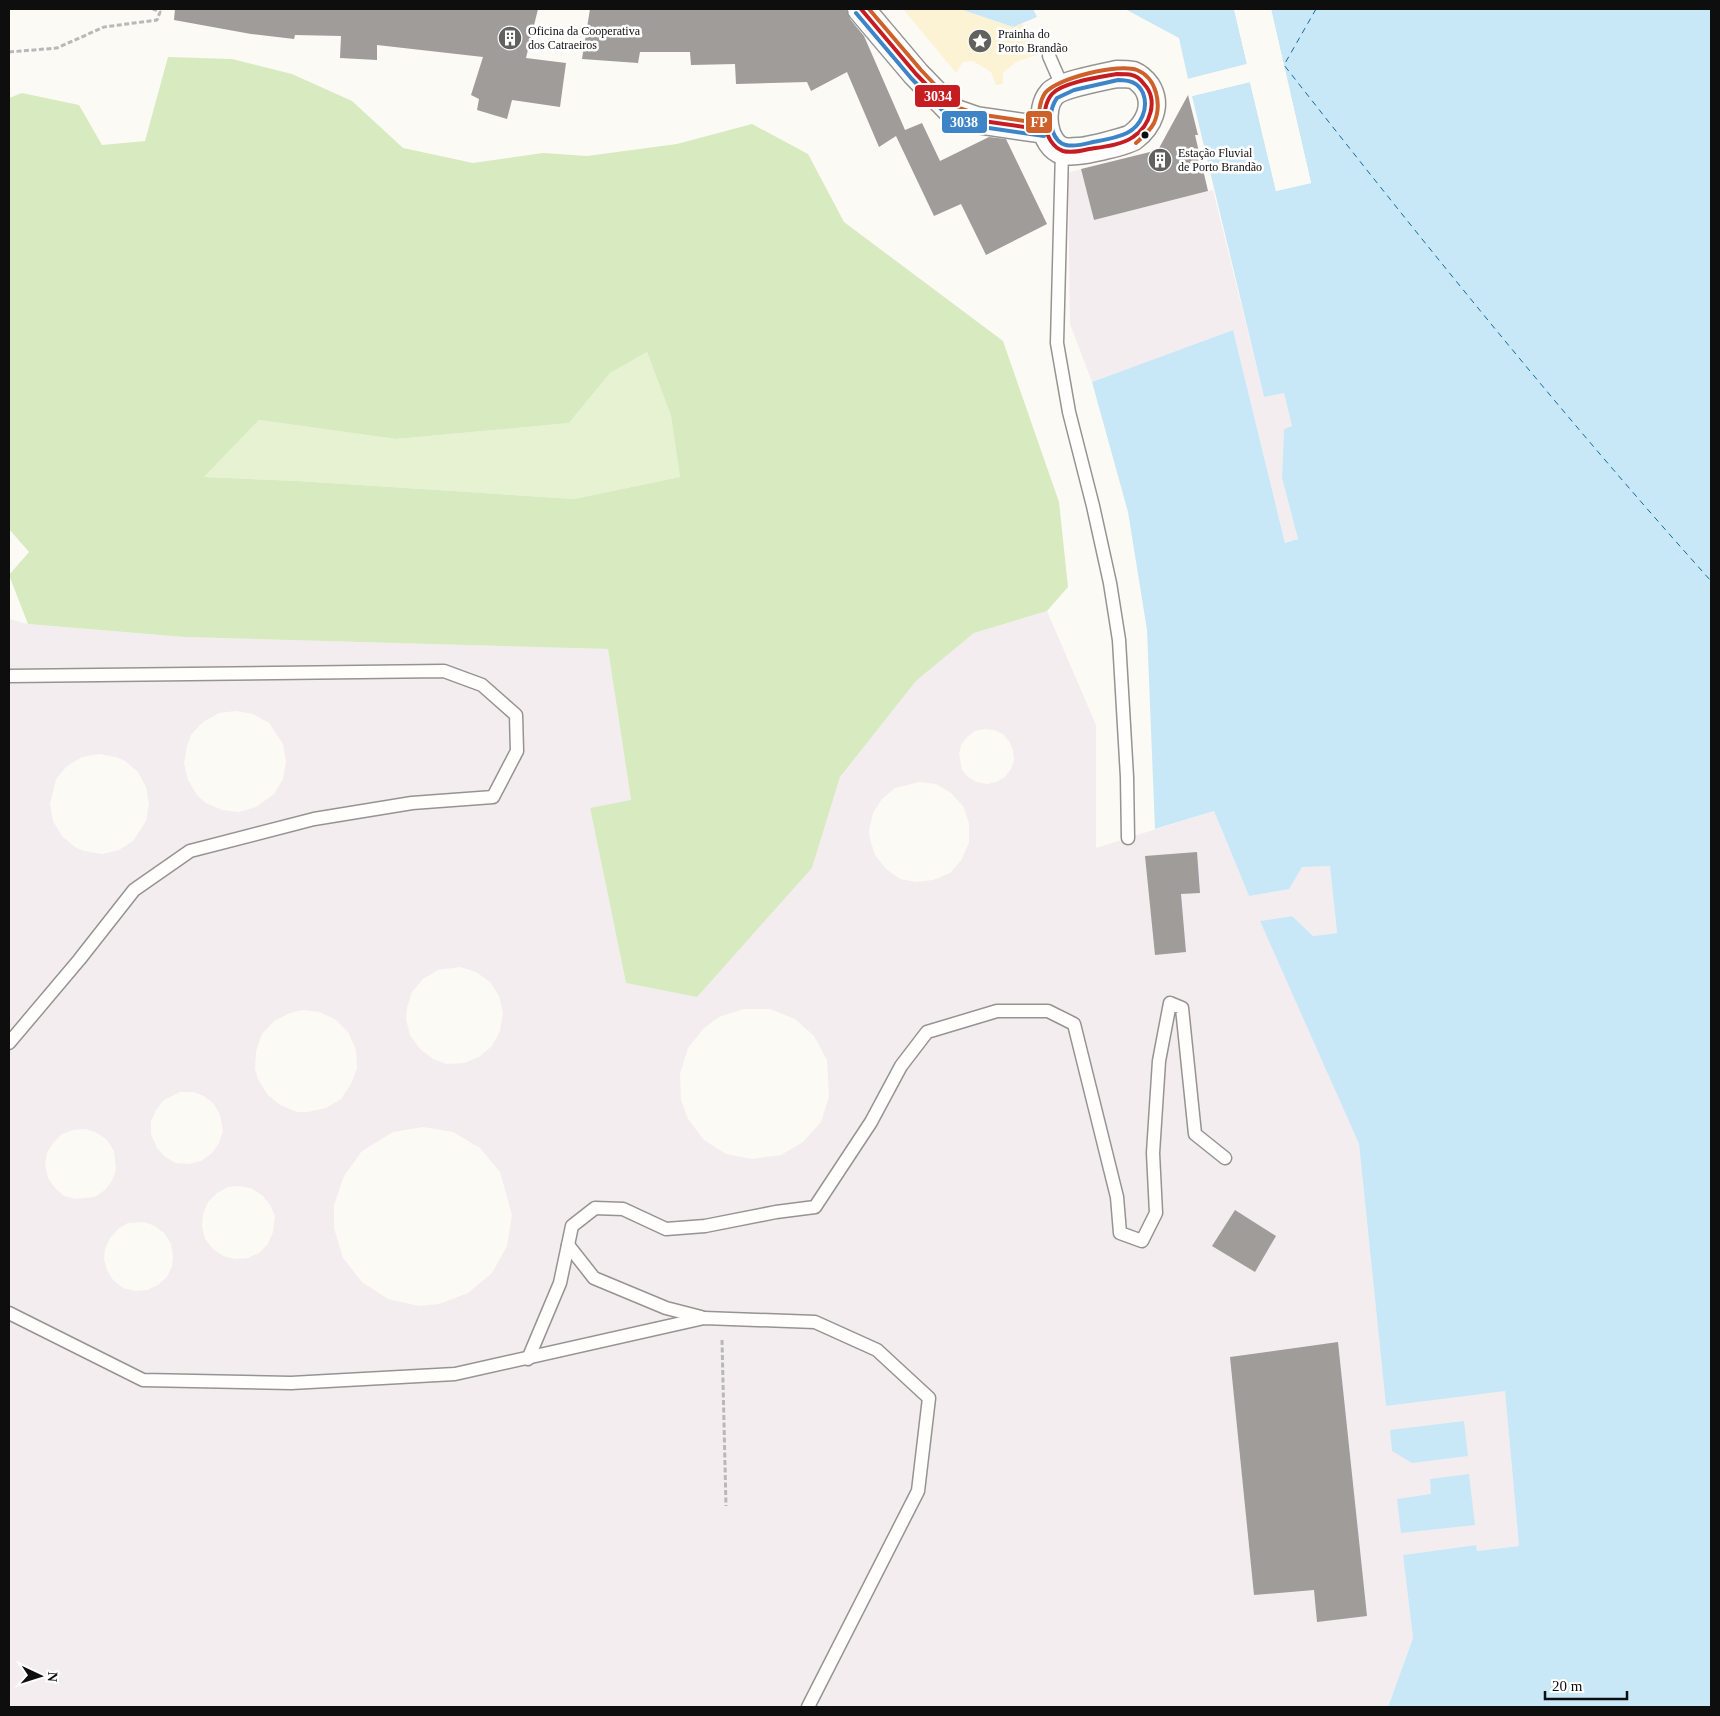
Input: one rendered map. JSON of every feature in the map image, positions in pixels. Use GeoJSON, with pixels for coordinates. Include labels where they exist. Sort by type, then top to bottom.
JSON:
{"type":"FeatureCollection","features":[{"type":"Feature","properties":{"kind":"street"},"geometry":{"type":"LineString","coordinates":[[862,9],[916,74],[953,112],[976,120],[1045,130]]}},
{"type":"Feature","properties":{"kind":"street"},"geometry":{"type":"LineString","coordinates":[[1117,74],[1134,75],[1144,83],[1150,92],[1152,103],[1149,119],[1132,139],[1081,151],[1062,150],[1053,144],[1045,130],[1044,110],[1052,94],[1063,88],[1117,74]]}},
{"type":"Feature","properties":{"kind":"lane"},"geometry":{"type":"LineString","coordinates":[[1049,56],[1063,88]]}},
{"type":"Feature","properties":{"kind":"lane"},"geometry":{"type":"LineString","coordinates":[[1062,150],[1056,343],[1069,412],[1093,506],[1113,602],[1120,670],[1127,777],[1128,838]]}},
{"type":"Feature","properties":{"kind":"lane"},"geometry":{"type":"LineString","coordinates":[[9,676],[444,671],[482,685],[516,715],[517,751],[493,797],[412,803],[314,819],[190,851],[134,890],[79,960],[9,1043]]}},
{"type":"Feature","properties":{"kind":"lane"},"geometry":{"type":"LineString","coordinates":[[528,1359],[560,1283],[572,1226],[595,1208],[623,1209],[666,1229],[705,1226],[776,1212],[814,1207],[871,1122],[901,1066],[927,1032],[998,1011],[1048,1011],[1074,1024],[1117,1197],[1120,1233],[1142,1241],[1156,1213],[1152,1154],[1159,1061],[1170,1003],[1182,1008],[1195,1134],[1225,1158]]}},
{"type":"Feature","properties":{"kind":"lane"},"geometry":{"type":"LineString","coordinates":[[568,1244],[594,1278],[666,1308],[704,1318],[815,1322],[877,1350],[930,1398],[918,1491],[808,1707]]}},
{"type":"Feature","properties":{"kind":"lane"},"geometry":{"type":"LineString","coordinates":[[9,1313],[143,1380],[291,1383],[455,1374],[704,1318]]}},
{"type":"Feature","properties":{"kind":"path"},"geometry":{"type":"LineString","coordinates":[[9,52],[57,48],[104,27],[157,20],[160,12],[153,9]]}},
{"type":"Feature","properties":{"kind":"path"},"geometry":{"type":"LineString","coordinates":[[721,1335],[726,1506]]}},
{"type":"Feature","properties":{"kind":"shaded area"},"geometry":{"type":"Polygon","coordinates":[[[1081,169],[1094,220],[1213,190],[1264,397],[1284,392],[1292,426],[1284,429],[1282,478],[1298,539],[1285,543],[1233,330],[1092,382],[1070,324],[1068,173],[1081,169]]]}},
{"type":"Feature","properties":{"kind":"shaded area"},"geometry":{"type":"Polygon","coordinates":[[[1047,611],[1096,725],[1096,848],[1214,811],[1249,896],[1302,867],[1330,865],[1337,933],[1313,936],[1292,916],[1261,921],[1359,1144],[1386,1406],[1505,1390],[1519,1546],[1477,1551],[1476,1545],[1403,1555],[1413,1638],[1388,1707],[9,1707],[9,619],[28,624],[184,637],[608,649],[631,801],[590,809],[626,983],[697,996],[812,868],[840,777],[916,681],[974,633],[1047,611]],[[236,711],[219,713],[203,722],[191,735],[184,763],[188,780],[197,795],[206,803],[222,810],[239,812],[256,807],[274,794],[283,779],[286,762],[283,744],[269,723],[253,714],[236,711]],[[985,729],[975,731],[961,745],[959,754],[962,770],[968,777],[977,782],[987,784],[1005,777],[1011,769],[1014,760],[1013,750],[1003,734],[985,729]],[[99,754],[82,757],[67,766],[56,779],[50,804],[53,821],[62,836],[75,847],[84,851],[102,854],[119,850],[133,841],[146,821],[149,804],[146,787],[138,772],[125,761],[116,757],[99,754]],[[919,782],[895,788],[882,799],[873,813],[869,830],[875,855],[886,869],[900,879],[916,882],[933,880],[950,873],[962,859],[969,842],[969,823],[963,806],[951,793],[936,784],[919,782]],[[460,967],[438,970],[423,979],[412,992],[406,1019],[410,1035],[420,1049],[433,1059],[447,1064],[464,1063],[479,1057],[492,1046],[500,1031],[503,1013],[499,996],[490,982],[476,972],[460,967]],[[744,1009],[719,1017],[704,1028],[688,1048],[680,1074],[681,1100],[688,1119],[704,1140],[726,1154],[752,1159],[781,1155],[803,1142],[821,1122],[829,1097],[827,1060],[814,1036],[795,1019],[770,1009],[744,1009]],[[302,1010],[290,1013],[274,1021],[262,1034],[256,1051],[255,1069],[258,1079],[267,1094],[280,1105],[297,1112],[308,1112],[326,1108],[341,1099],[351,1084],[357,1068],[356,1050],[348,1032],[336,1020],[320,1012],[302,1010]],[[180,1092],[164,1100],[156,1110],[151,1121],[151,1134],[157,1148],[165,1157],[176,1163],[189,1164],[201,1161],[212,1153],[219,1143],[223,1131],[220,1115],[214,1104],[204,1096],[193,1092],[180,1092]],[[423,1127],[393,1132],[362,1151],[344,1176],[334,1205],[334,1228],[343,1258],[362,1282],[388,1299],[419,1306],[439,1304],[468,1293],[492,1273],[507,1246],[512,1215],[500,1172],[480,1148],[453,1132],[423,1127]],[[86,1129],[73,1130],[62,1134],[47,1153],[45,1165],[48,1178],[64,1196],[76,1199],[95,1197],[105,1190],[112,1181],[116,1169],[114,1151],[107,1140],[97,1133],[86,1129]],[[228,1187],[217,1193],[208,1202],[203,1214],[202,1226],[205,1239],[213,1249],[223,1256],[235,1259],[248,1258],[259,1253],[268,1244],[273,1232],[275,1216],[270,1205],[262,1195],[251,1188],[228,1187]],[[144,1222],[128,1223],[118,1229],[110,1238],[105,1249],[104,1259],[107,1270],[113,1280],[123,1288],[135,1291],[147,1290],[158,1285],[167,1277],[172,1266],[171,1244],[165,1234],[155,1226],[144,1222]]]}},
{"type":"Feature","properties":{"kind":"green space"},"geometry":{"type":"Polygon","coordinates":[[[168,57],[232,59],[292,74],[352,101],[403,148],[473,163],[543,153],[587,156],[677,144],[752,124],[808,154],[844,222],[1003,341],[1059,502],[1068,587],[1047,611],[974,633],[916,681],[840,777],[812,868],[697,997],[626,983],[590,808],[631,800],[608,649],[184,637],[28,624],[9,575],[29,552],[9,529],[9,98],[22,93],[79,105],[102,145],[145,141],[168,57]],[[647,352],[610,373],[569,423],[396,439],[259,420],[204,477],[298,481],[574,499],[680,477],[671,416],[647,352]]]}},
{"type":"Feature","properties":{"kind":"green space"},"geometry":{"type":"Polygon","coordinates":[[[647,352],[671,416],[680,477],[574,499],[298,481],[204,477],[259,420],[396,439],[569,423],[610,373],[647,352]]]}},
{"type":"Feature","properties":{"kind":"sand","name":"Prainha do Porto Brandão"},"geometry":{"type":"Polygon","coordinates":[[[903,9],[960,9],[1013,27],[1022,23],[1036,55],[1016,62],[1003,73],[1003,84],[996,85],[991,72],[973,61],[963,62],[956,73],[903,9]]]}},
{"type":"Feature","properties":{"kind":"water"},"geometry":{"type":"Polygon","coordinates":[[[960,9],[1033,9],[1037,17],[1013,27],[960,9]]]}},
{"type":"Feature","properties":{"kind":"water"},"geometry":{"type":"Polygon","coordinates":[[[1125,9],[1234,9],[1247,64],[1188,79],[1179,38],[1125,9]]]}},
{"type":"Feature","properties":{"kind":"water"},"geometry":{"type":"Polygon","coordinates":[[[1271,9],[1711,9],[1711,1707],[1388,1707],[1413,1638],[1403,1555],[1476,1545],[1477,1551],[1519,1546],[1505,1391],[1386,1406],[1359,1144],[1260,921],[1292,916],[1313,936],[1337,933],[1330,866],[1302,867],[1289,889],[1249,896],[1214,811],[1155,829],[1147,630],[1128,512],[1092,382],[1233,330],[1285,543],[1298,539],[1282,478],[1284,429],[1292,426],[1284,393],[1264,397],[1192,96],[1250,82],[1276,191],[1311,183],[1271,9]]]}},
{"type":"Feature","properties":{"kind":"water"},"geometry":{"type":"Polygon","coordinates":[[[1464,1421],[1468,1456],[1412,1463],[1392,1451],[1390,1430],[1464,1421]]]}},
{"type":"Feature","properties":{"kind":"water"},"geometry":{"type":"Polygon","coordinates":[[[1469,1474],[1475,1525],[1401,1533],[1397,1499],[1431,1494],[1430,1479],[1469,1474]]]}},
{"type":"Feature","properties":{"kind":"pier"},"geometry":{"type":"Polygon","coordinates":[[[1234,9],[1237,9],[1249,66],[1188,81],[1188,79],[1247,64],[1234,9]]]}},
{"type":"Feature","properties":{"kind":"pier"},"geometry":{"type":"Polygon","coordinates":[[[1268,9],[1271,9],[1311,183],[1276,191],[1250,82],[1192,96],[1191,93],[1252,80],[1278,188],[1308,181],[1268,9]]]}},
{"type":"Feature","properties":{"kind":"building"},"geometry":{"type":"Polygon","coordinates":[[[175,9],[538,9],[526,58],[566,63],[560,107],[512,100],[507,119],[477,110],[479,99],[471,95],[483,57],[377,45],[377,60],[340,58],[341,36],[295,35],[294,39],[251,34],[174,20],[175,9]]]}},
{"type":"Feature","properties":{"kind":"building"},"geometry":{"type":"Polygon","coordinates":[[[590,9],[846,9],[850,19],[864,36],[905,130],[922,123],[940,161],[989,137],[1006,139],[1047,224],[986,255],[961,204],[934,216],[896,136],[879,147],[847,72],[811,91],[807,82],[736,84],[735,64],[691,65],[690,52],[640,52],[638,63],[582,59],[590,9]]]}},
{"type":"Feature","properties":{"kind":"building","name":"Estação Fluvial de Porto Brandão"},"geometry":{"type":"Polygon","coordinates":[[[1188,95],[1198,135],[1195,135],[1208,191],[1094,220],[1081,169],[1158,150],[1188,95]]]}},
{"type":"Feature","properties":{"kind":"building"},"geometry":{"type":"Polygon","coordinates":[[[1197,852],[1200,893],[1181,894],[1186,952],[1155,955],[1145,856],[1197,852]]]}},
{"type":"Feature","properties":{"kind":"building"},"geometry":{"type":"Polygon","coordinates":[[[1235,1210],[1276,1236],[1255,1272],[1212,1246],[1235,1210]]]}},
{"type":"Feature","properties":{"kind":"building"},"geometry":{"type":"Polygon","coordinates":[[[1338,1342],[1367,1616],[1317,1622],[1314,1590],[1254,1595],[1230,1357],[1338,1342]]]}},
{"type":"Feature","properties":{"kind":"ferry route"},"geometry":{"type":"LineString","coordinates":[[1316,9],[1284,65],[1493,327],[1711,581]]}},
{"type":"Feature","properties":{"kind":"transit line","name":"3034"},"geometry":{"type":"LineString","coordinates":[[861,9],[916,74],[953,112],[976,120],[1045,130]]}},
{"type":"Feature","properties":{"kind":"transit line","name":"FP"},"geometry":{"type":"LineString","coordinates":[[869,9],[921,70],[956,107],[977,114],[1039,123],[1039,111],[1042,100],[1045,93],[1052,87],[1075,77],[1103,70],[1128,68],[1137,70],[1144,74],[1153,86],[1158,108],[1154,123],[1136,143]]}},
{"type":"Feature","properties":{"kind":"transit line","name":"3038"},"geometry":{"type":"LineString","coordinates":[[856,13],[911,78],[949,117],[975,126],[1044,136]]}},
{"type":"Feature","properties":{"kind":"transit line","name":"3034"},"geometry":{"type":"LineString","coordinates":[[1117,74],[1136,76],[1149,90],[1152,105],[1148,120],[1139,132],[1123,142],[1079,151],[1063,151],[1056,147],[1047,134],[1044,117],[1045,108],[1052,94],[1073,83],[1117,74]]}},
{"type":"Feature","properties":{"kind":"transit line","name":"3038"},"geometry":{"type":"LineString","coordinates":[[1118,80],[1133,82],[1139,86],[1143,93],[1145,99],[1144,110],[1136,126],[1119,136],[1080,145],[1066,145],[1058,140],[1053,132],[1051,123],[1052,110],[1057,98],[1074,90],[1118,80]]}},
{"type":"Feature","properties":{"kind":"place","name":"Oficina da Cooperativa dos Catraeiros"},"geometry":{"type":"Point","coordinates":[510,38]}},
{"type":"Feature","properties":{"kind":"place","name":"Prainha do Porto Brandão"},"geometry":{"type":"Point","coordinates":[980,41]}},
{"type":"Feature","properties":{"kind":"place","name":"Estação Fluvial de Porto Brandão"},"geometry":{"type":"Point","coordinates":[1160,160]}}]}
